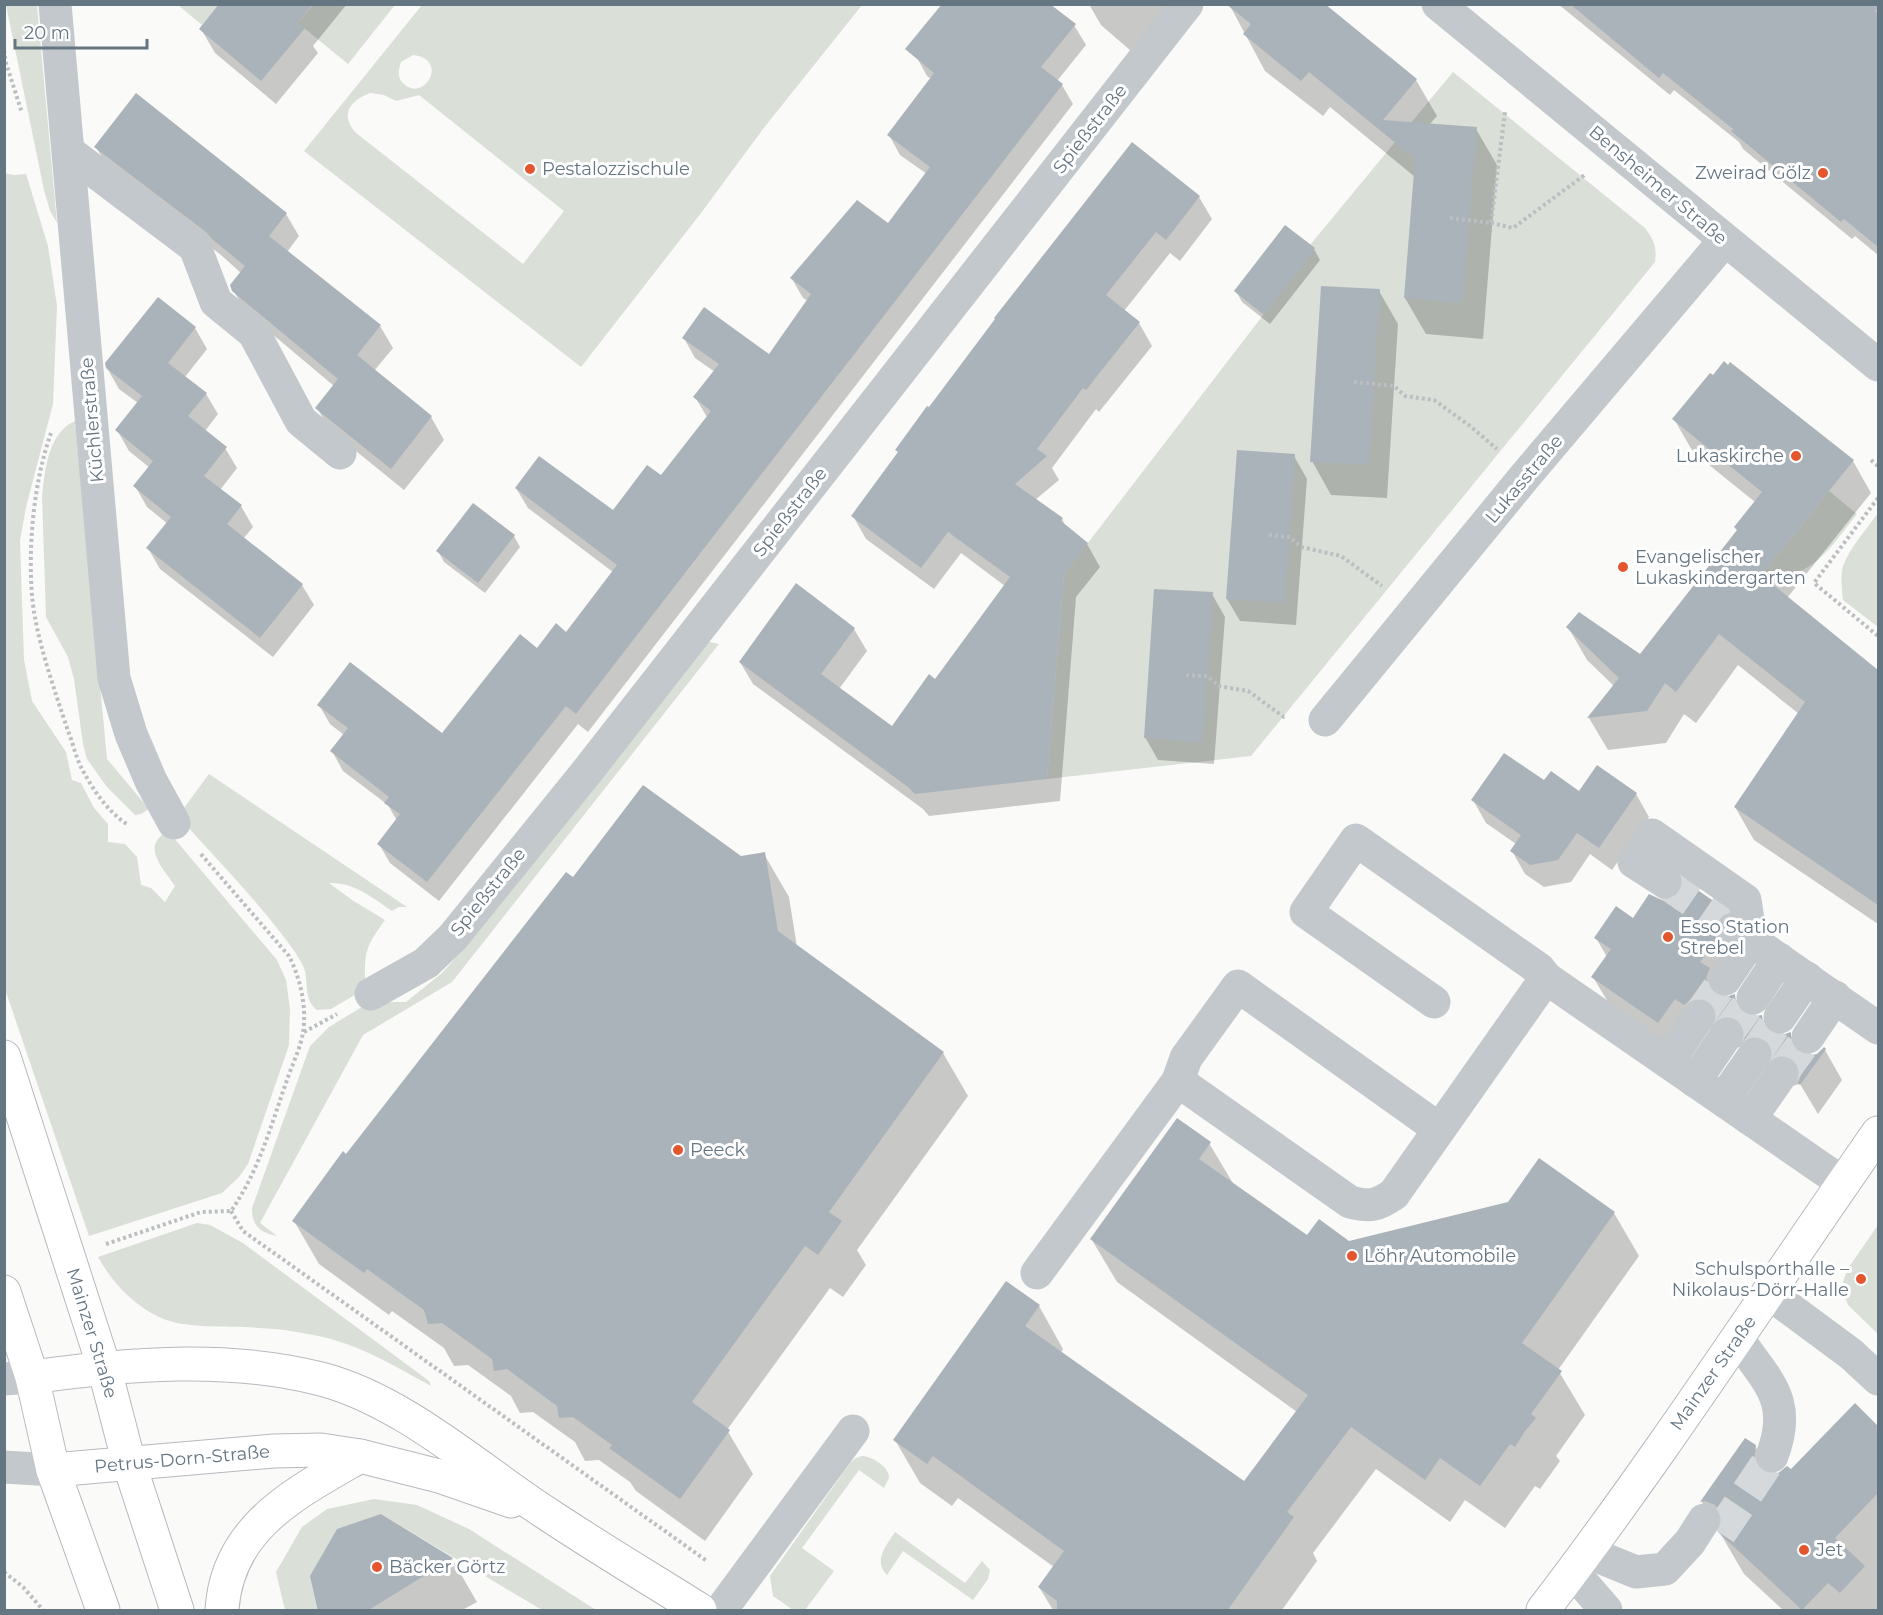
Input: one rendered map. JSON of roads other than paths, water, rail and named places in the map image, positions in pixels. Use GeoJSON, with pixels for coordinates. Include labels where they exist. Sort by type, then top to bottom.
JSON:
{"type":"FeatureCollection","features":[{"type":"Feature","properties":{"kind":"main road","name":"Mainzer Straße"},"geometry":{"type":"LineString","coordinates":[[4,1057],[104,1367],[129,1463],[177,1611]]}},
{"type":"Feature","properties":{"kind":"main road","name":"Mainzer Straße"},"geometry":{"type":"LineString","coordinates":[[1543,1611],[1770,1294],[1878,1133]]}},
{"type":"Feature","properties":{"kind":"main road"},"geometry":{"type":"LineString","coordinates":[[4,1293],[18,1378],[104,1611]]}},
{"type":"Feature","properties":{"kind":"main road","name":"Petrus-Dorn-Straße"},"geometry":{"type":"LineString","coordinates":[[18,1378],[104,1367],[202,1364],[270,1368],[322,1379],[387,1406],[445,1442],[546,1513],[700,1611]]}},
{"type":"Feature","properties":{"kind":"main road","name":"Petrus-Dorn-Straße"},"geometry":{"type":"LineString","coordinates":[[53,1470],[274,1451],[321,1450],[360,1456],[439,1476],[546,1513]]}},
{"type":"Feature","properties":{"kind":"main road"},"geometry":{"type":"LineString","coordinates":[[222,1611],[224,1591],[232,1563],[257,1527],[279,1506],[300,1491],[360,1456]]}},
{"type":"Feature","properties":{"kind":"street","name":"Küchlerstraße"},"geometry":{"type":"LineString","coordinates":[[55,4],[114,678],[131,734],[151,781],[174,823]]}},
{"type":"Feature","properties":{"kind":"street","name":"Spießstraße"},"geometry":{"type":"LineString","coordinates":[[371,994],[426,963],[453,937],[603,751],[1187,4]]}},
{"type":"Feature","properties":{"kind":"street","name":"Bensheimer Straße"},"geometry":{"type":"LineString","coordinates":[[1438,4],[1878,365]]}},
{"type":"Feature","properties":{"kind":"street"},"geometry":{"type":"LineString","coordinates":[[69,152],[195,247],[216,302],[254,333],[302,421],[340,453]]}},
{"type":"Feature","properties":{"kind":"street","name":"Lukasstraße"},"geometry":{"type":"LineString","coordinates":[[1325,720],[1526,475],[1725,240]]}},
{"type":"Feature","properties":{"kind":"street"},"geometry":{"type":"LineString","coordinates":[[1665,882],[1634,862],[1652,835],[1744,900],[1725,979]]}},
{"type":"Feature","properties":{"kind":"street"},"geometry":{"type":"LineString","coordinates":[[1434,1002],[1306,912],[1356,840],[1539,969],[1546,978],[1843,1183]]}},
{"type":"Feature","properties":{"kind":"street"},"geometry":{"type":"LineString","coordinates":[[1738,932],[1878,1028]]}},
{"type":"Feature","properties":{"kind":"street"},"geometry":{"type":"LineString","coordinates":[[1753,998],[1779,959]]}},
{"type":"Feature","properties":{"kind":"street"},"geometry":{"type":"LineString","coordinates":[[1178,1081],[1350,1202],[1366,1206],[1381,1203],[1394,1194],[1546,978]]}},
{"type":"Feature","properties":{"kind":"street"},"geometry":{"type":"LineString","coordinates":[[1780,1017],[1807,978]]}},
{"type":"Feature","properties":{"kind":"street"},"geometry":{"type":"LineString","coordinates":[[1037,1274],[1178,1081],[1186,1058],[1238,986],[1439,1129]]}},
{"type":"Feature","properties":{"kind":"street"},"geometry":{"type":"LineString","coordinates":[[1808,1037],[1835,998]]}},
{"type":"Feature","properties":{"kind":"street"},"geometry":{"type":"LineString","coordinates":[[1668,1062],[1700,1016]]}},
{"type":"Feature","properties":{"kind":"street"},"geometry":{"type":"LineString","coordinates":[[1695,1081],[1727,1034]]}},
{"type":"Feature","properties":{"kind":"street"},"geometry":{"type":"LineString","coordinates":[[1723,1100],[1755,1054]]}},
{"type":"Feature","properties":{"kind":"street"},"geometry":{"type":"LineString","coordinates":[[1750,1119],[1782,1073]]}},
{"type":"Feature","properties":{"kind":"street"},"geometry":{"type":"LineString","coordinates":[[1770,1294],[1851,1354],[1878,1380]]}},
{"type":"Feature","properties":{"kind":"street"},"geometry":{"type":"LineString","coordinates":[[1737,1339],[1775,1393],[1771,1416],[1765,1431],[1763,1450]]}},
{"type":"Feature","properties":{"kind":"street"},"geometry":{"type":"LineString","coordinates":[[721,1611],[853,1431]]}},
{"type":"Feature","properties":{"kind":"street","name":"Petrus-Dorn-Straße"},"geometry":{"type":"LineString","coordinates":[[4,1467],[53,1470]]}},
{"type":"Feature","properties":{"kind":"street"},"geometry":{"type":"LineString","coordinates":[[1580,1562],[1636,1572],[1665,1569],[1698,1557],[1712,1527]]}},
{"type":"Feature","properties":{"kind":"street"},"geometry":{"type":"LineString","coordinates":[[1580,1562],[1606,1611]]}},
{"type":"Feature","properties":{"kind":"tunnel"},"geometry":{"type":"LineString","coordinates":[[1665,882],[1726,924]]}},
{"type":"Feature","properties":{"kind":"tunnel"},"geometry":{"type":"LineString","coordinates":[[1699,1016],[1725,979]]}},
{"type":"Feature","properties":{"kind":"tunnel"},"geometry":{"type":"LineString","coordinates":[[1727,1034],[1753,998]]}},
{"type":"Feature","properties":{"kind":"tunnel"},"geometry":{"type":"LineString","coordinates":[[1755,1054],[1780,1017]]}},
{"type":"Feature","properties":{"kind":"tunnel"},"geometry":{"type":"LineString","coordinates":[[1782,1073],[1808,1037]]}},
{"type":"Feature","properties":{"kind":"tunnel"},"geometry":{"type":"LineString","coordinates":[[1720,1533],[1772,1456]]}},
{"type":"Feature","properties":{"kind":"place","name":"Pestalozzischule"},"geometry":{"type":"Point","coordinates":[530,169]}},
{"type":"Feature","properties":{"kind":"place","name":"Zweirad Gölz"},"geometry":{"type":"Point","coordinates":[1823,173]}},
{"type":"Feature","properties":{"kind":"place","name":"Lukaskirche"},"geometry":{"type":"Point","coordinates":[1796,456]}},
{"type":"Feature","properties":{"kind":"place","name":"Evangelischer Lukaskindergarten"},"geometry":{"type":"Point","coordinates":[1623,567]}},
{"type":"Feature","properties":{"kind":"place","name":"Esso Station Strebel"},"geometry":{"type":"Point","coordinates":[1668,937]}},
{"type":"Feature","properties":{"kind":"place","name":"Peeck"},"geometry":{"type":"Point","coordinates":[678,1150]}},
{"type":"Feature","properties":{"kind":"place","name":"Löhr Automobile"},"geometry":{"type":"Point","coordinates":[1352,1256]}},
{"type":"Feature","properties":{"kind":"place","name":"Schulsporthalle – Nikolaus-Dörr-Halle"},"geometry":{"type":"Point","coordinates":[1861,1279]}},
{"type":"Feature","properties":{"kind":"place","name":"Jet"},"geometry":{"type":"Point","coordinates":[1804,1550]}},
{"type":"Feature","properties":{"kind":"place","name":"Bäcker Görtz"},"geometry":{"type":"Point","coordinates":[377,1567]}}]}
